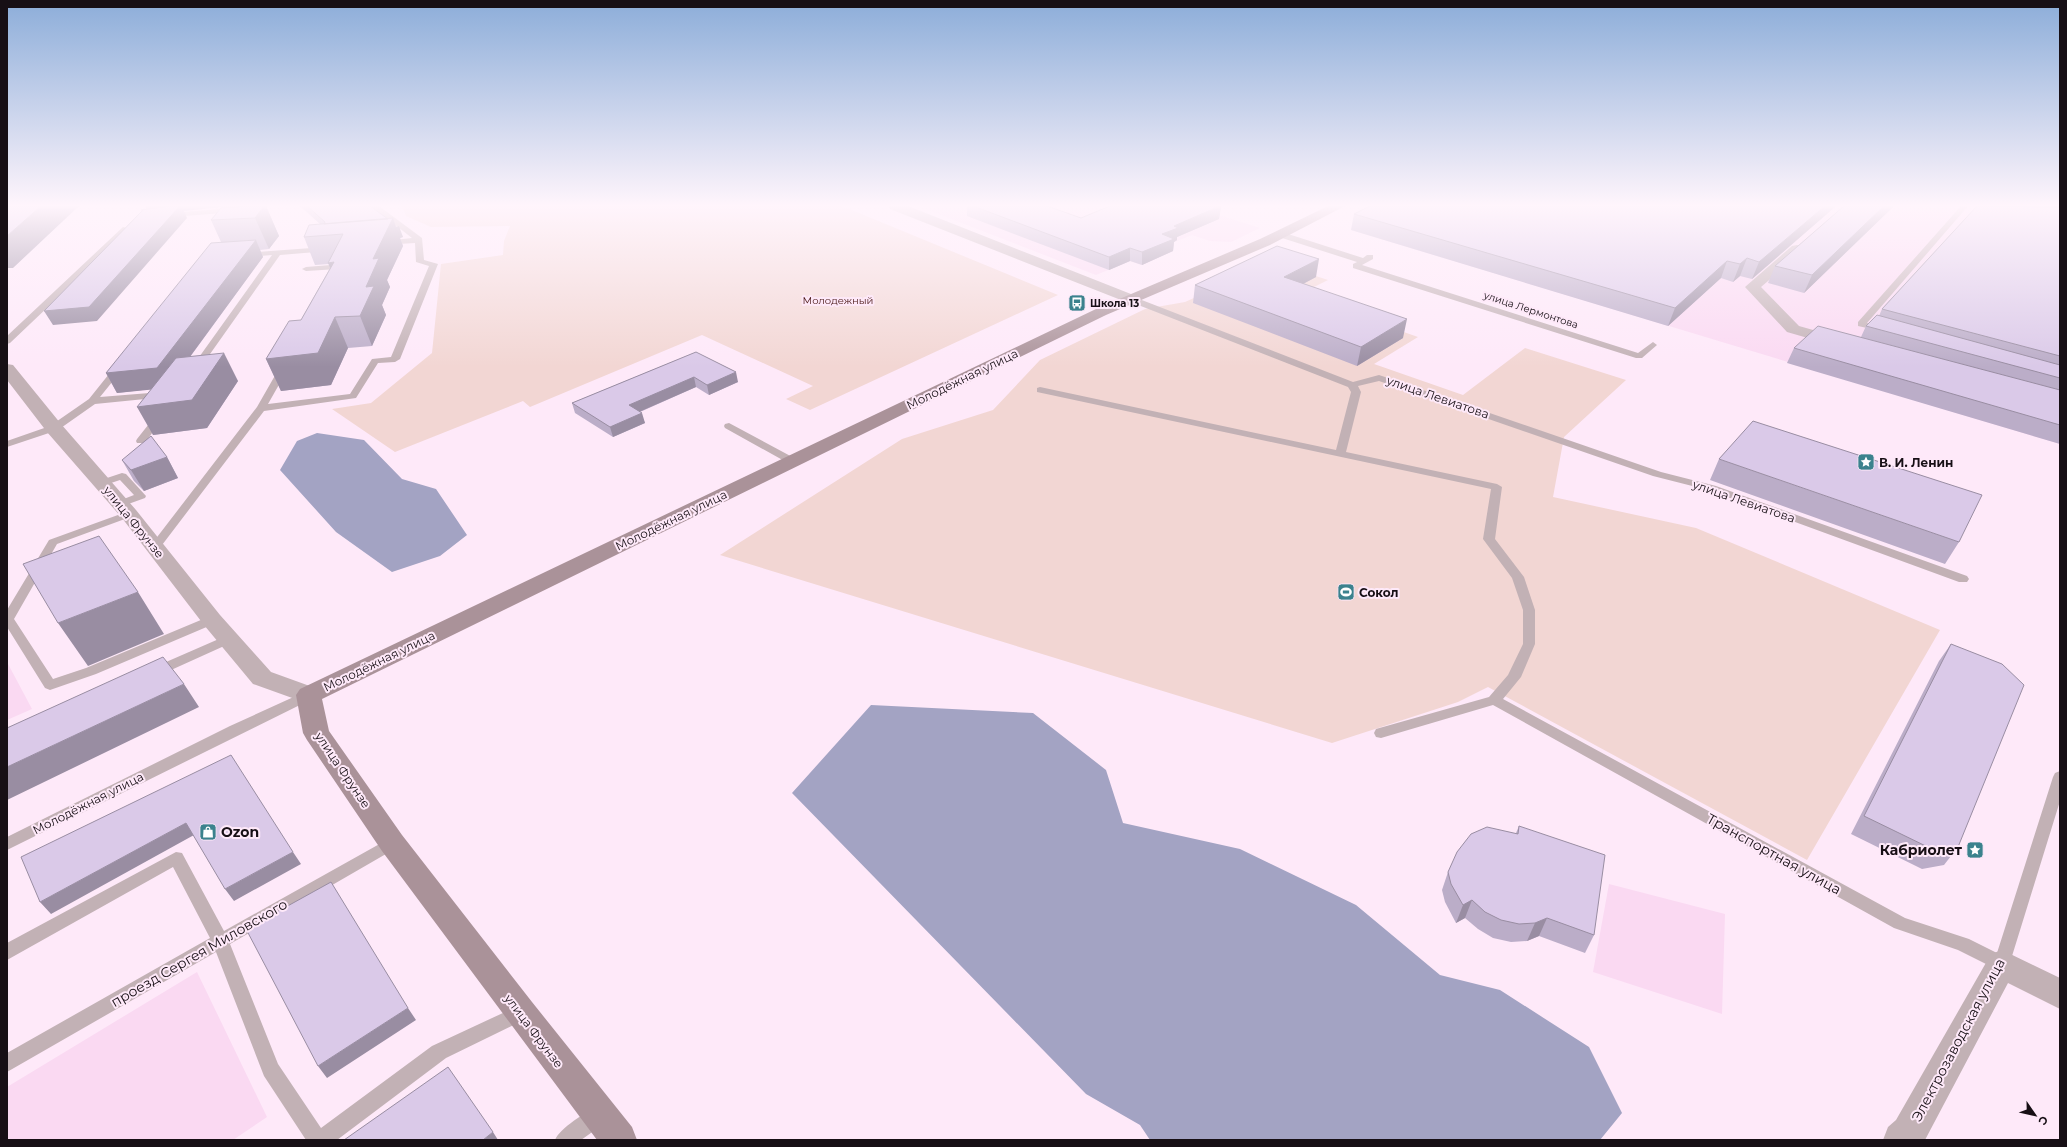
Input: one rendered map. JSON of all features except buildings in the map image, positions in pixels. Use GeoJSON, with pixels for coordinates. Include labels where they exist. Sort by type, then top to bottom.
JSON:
{"type":"FeatureCollection","features":[{"type":"Feature","properties":{"kind":"main road","name":"Молодёжная улица"},"geometry":{"type":"LineString","coordinates":[[309,696],[792,461],[1131,299],[1223,260]]}},
{"type":"Feature","properties":{"kind":"main road","name":"улица Фрунзе"},"geometry":{"type":"LineString","coordinates":[[309,696],[316,733],[392,843],[520,1013],[619,1140]]}},
{"type":"Feature","properties":{"kind":"street"},"geometry":{"type":"LineString","coordinates":[[1031,260],[1131,299]]}},
{"type":"Feature","properties":{"kind":"street"},"geometry":{"type":"LineString","coordinates":[[1785,260],[1752,287],[1793,329],[1855,346]]}},
{"type":"Feature","properties":{"kind":"street","name":"улица Фрунзе"},"geometry":{"type":"LineString","coordinates":[[7,369],[54,428],[124,509],[212,620],[262,678],[309,696]]}},
{"type":"Feature","properties":{"kind":"street","name":"Транспортная улица"},"geometry":{"type":"LineString","coordinates":[[2002,964],[2060,994]]}},
{"type":"Feature","properties":{"kind":"street","name":"Электрозаводская улица"},"geometry":{"type":"LineString","coordinates":[[1901,1140],[1909,1133],[2002,964]]}},
{"type":"Feature","properties":{"kind":"lane"},"geometry":{"type":"LineString","coordinates":[[7,341],[94,260]]}},
{"type":"Feature","properties":{"kind":"lane"},"geometry":{"type":"LineString","coordinates":[[188,379],[273,260]]}},
{"type":"Feature","properties":{"kind":"lane"},"geometry":{"type":"LineString","coordinates":[[311,260],[306,269],[343,266],[335,280]]}},
{"type":"Feature","properties":{"kind":"lane"},"geometry":{"type":"LineString","coordinates":[[261,408],[353,396],[375,361],[395,358],[434,264],[420,262],[420,260]]}},
{"type":"Feature","properties":{"kind":"lane","name":"улица Лермонтова"},"geometry":{"type":"LineString","coordinates":[[1366,260],[1356,266],[1639,356],[1653,345]]}},
{"type":"Feature","properties":{"kind":"lane"},"geometry":{"type":"LineString","coordinates":[[1892,333],[1861,324],[1918,260]]}},
{"type":"Feature","properties":{"kind":"lane"},"geometry":{"type":"LineString","coordinates":[[1131,299],[1352,385],[1356,392],[1340,454]]}},
{"type":"Feature","properties":{"kind":"lane"},"geometry":{"type":"LineString","coordinates":[[7,444],[54,428],[92,401],[126,357]]}},
{"type":"Feature","properties":{"kind":"lane"},"geometry":{"type":"LineString","coordinates":[[155,547],[261,408],[287,362]]}},
{"type":"Feature","properties":{"kind":"lane","name":"улица Левиатова"},"geometry":{"type":"LineString","coordinates":[[1352,385],[1379,378],[1657,474],[1712,488],[1963,579]]}},
{"type":"Feature","properties":{"kind":"lane"},"geometry":{"type":"LineString","coordinates":[[1040,390],[1497,487],[1489,539],[1518,577],[1529,610],[1529,644],[1514,677],[1494,700],[1381,733]]}},
{"type":"Feature","properties":{"kind":"lane"},"geometry":{"type":"LineString","coordinates":[[92,401],[170,394]]}},
{"type":"Feature","properties":{"kind":"lane"},"geometry":{"type":"LineString","coordinates":[[141,441],[164,411]]}},
{"type":"Feature","properties":{"kind":"lane"},"geometry":{"type":"LineString","coordinates":[[729,426],[792,461]]}},
{"type":"Feature","properties":{"kind":"lane"},"geometry":{"type":"LineString","coordinates":[[124,509],[53,542],[8,619],[50,685],[91,671],[212,620]]}},
{"type":"Feature","properties":{"kind":"lane"},"geometry":{"type":"LineString","coordinates":[[144,677],[228,639]]}},
{"type":"Feature","properties":{"kind":"lane","name":"Молодёжная улица"},"geometry":{"type":"LineString","coordinates":[[7,844],[235,730],[309,696]]}},
{"type":"Feature","properties":{"kind":"lane","name":"Транспортная улица"},"geometry":{"type":"LineString","coordinates":[[1494,700],[1900,923],[1963,944],[2002,964]]}},
{"type":"Feature","properties":{"kind":"lane","name":"Электрозаводская улица"},"geometry":{"type":"LineString","coordinates":[[2002,964],[2060,777]]}},
{"type":"Feature","properties":{"kind":"lane","name":"проезд Сергея Миловского"},"geometry":{"type":"LineString","coordinates":[[8,1060],[392,843]]}},
{"type":"Feature","properties":{"kind":"lane"},"geometry":{"type":"LineString","coordinates":[[7,952],[176,858],[220,940],[271,1070],[317,1140]]}},
{"type":"Feature","properties":{"kind":"lane"},"geometry":{"type":"LineString","coordinates":[[321,1140],[439,1052],[520,1013]]}},
{"type":"Feature","properties":{"kind":"lane"},"geometry":{"type":"LineString","coordinates":[[565,1140],[599,1115]]}},
{"type":"Feature","properties":{"kind":"shaded area"},"geometry":{"type":"Polygon","coordinates":[[[1056,260],[1154,260],[1142,265],[1130,261],[1096,275],[1056,260]]]}},
{"type":"Feature","properties":{"kind":"shaded area"},"geometry":{"type":"Polygon","coordinates":[[[1449,260],[2060,260],[2060,444],[1449,260]]]}},
{"type":"Feature","properties":{"kind":"shaded area"},"geometry":{"type":"Polygon","coordinates":[[[7,662],[32,709],[7,720],[7,662]]]}},
{"type":"Feature","properties":{"kind":"shaded area"},"geometry":{"type":"Polygon","coordinates":[[[1609,884],[1725,914],[1722,1014],[1593,972],[1609,884]]]}},
{"type":"Feature","properties":{"kind":"shaded area"},"geometry":{"type":"Polygon","coordinates":[[[197,972],[267,1117],[233,1140],[7,1140],[7,1087],[197,972]]]}},
{"type":"Feature","properties":{"kind":"green space","name":"Молодежный"},"geometry":{"type":"Polygon","coordinates":[[[472,260],[972,260],[1058,295],[810,410],[786,399],[813,386],[702,335],[530,407],[523,401],[395,452],[332,409],[371,403],[432,353],[441,264],[472,260]]]}},
{"type":"Feature","properties":{"kind":"green space","name":"Сокол"},"geometry":{"type":"Polygon","coordinates":[[[1273,262],[1328,280],[1298,295],[1418,337],[1374,364],[1463,395],[1525,348],[1626,380],[1564,437],[1553,497],[1696,528],[1940,630],[1807,860],[1488,687],[1458,702],[1332,743],[720,555],[902,439],[993,410],[1040,360],[1145,309],[1185,302],[1273,262]]]}},
{"type":"Feature","properties":{"kind":"water"},"geometry":{"type":"Polygon","coordinates":[[[317,433],[364,440],[402,479],[436,489],[467,535],[440,556],[392,572],[336,532],[280,470],[297,441],[317,433]]]}},
{"type":"Feature","properties":{"kind":"water"},"geometry":{"type":"Polygon","coordinates":[[[871,705],[1033,713],[1106,770],[1123,823],[1240,849],[1356,905],[1440,975],[1500,990],[1589,1047],[1622,1113],[1600,1140],[1150,1140],[1140,1125],[1086,1094],[792,793],[871,705]]]}},
{"type":"Feature","properties":{"kind":"place","name":"Школа 13"},"geometry":{"type":"Point","coordinates":[1077,303]}},
{"type":"Feature","properties":{"kind":"place","name":"В. И. Ленин"},"geometry":{"type":"Point","coordinates":[1866,462]}},
{"type":"Feature","properties":{"kind":"place","name":"Сокол"},"geometry":{"type":"Point","coordinates":[1346,592]}},
{"type":"Feature","properties":{"kind":"place","name":"Ozon"},"geometry":{"type":"Point","coordinates":[208,832]}},
{"type":"Feature","properties":{"kind":"place","name":"Кабриолет"},"geometry":{"type":"Point","coordinates":[1975,850]}}]}
